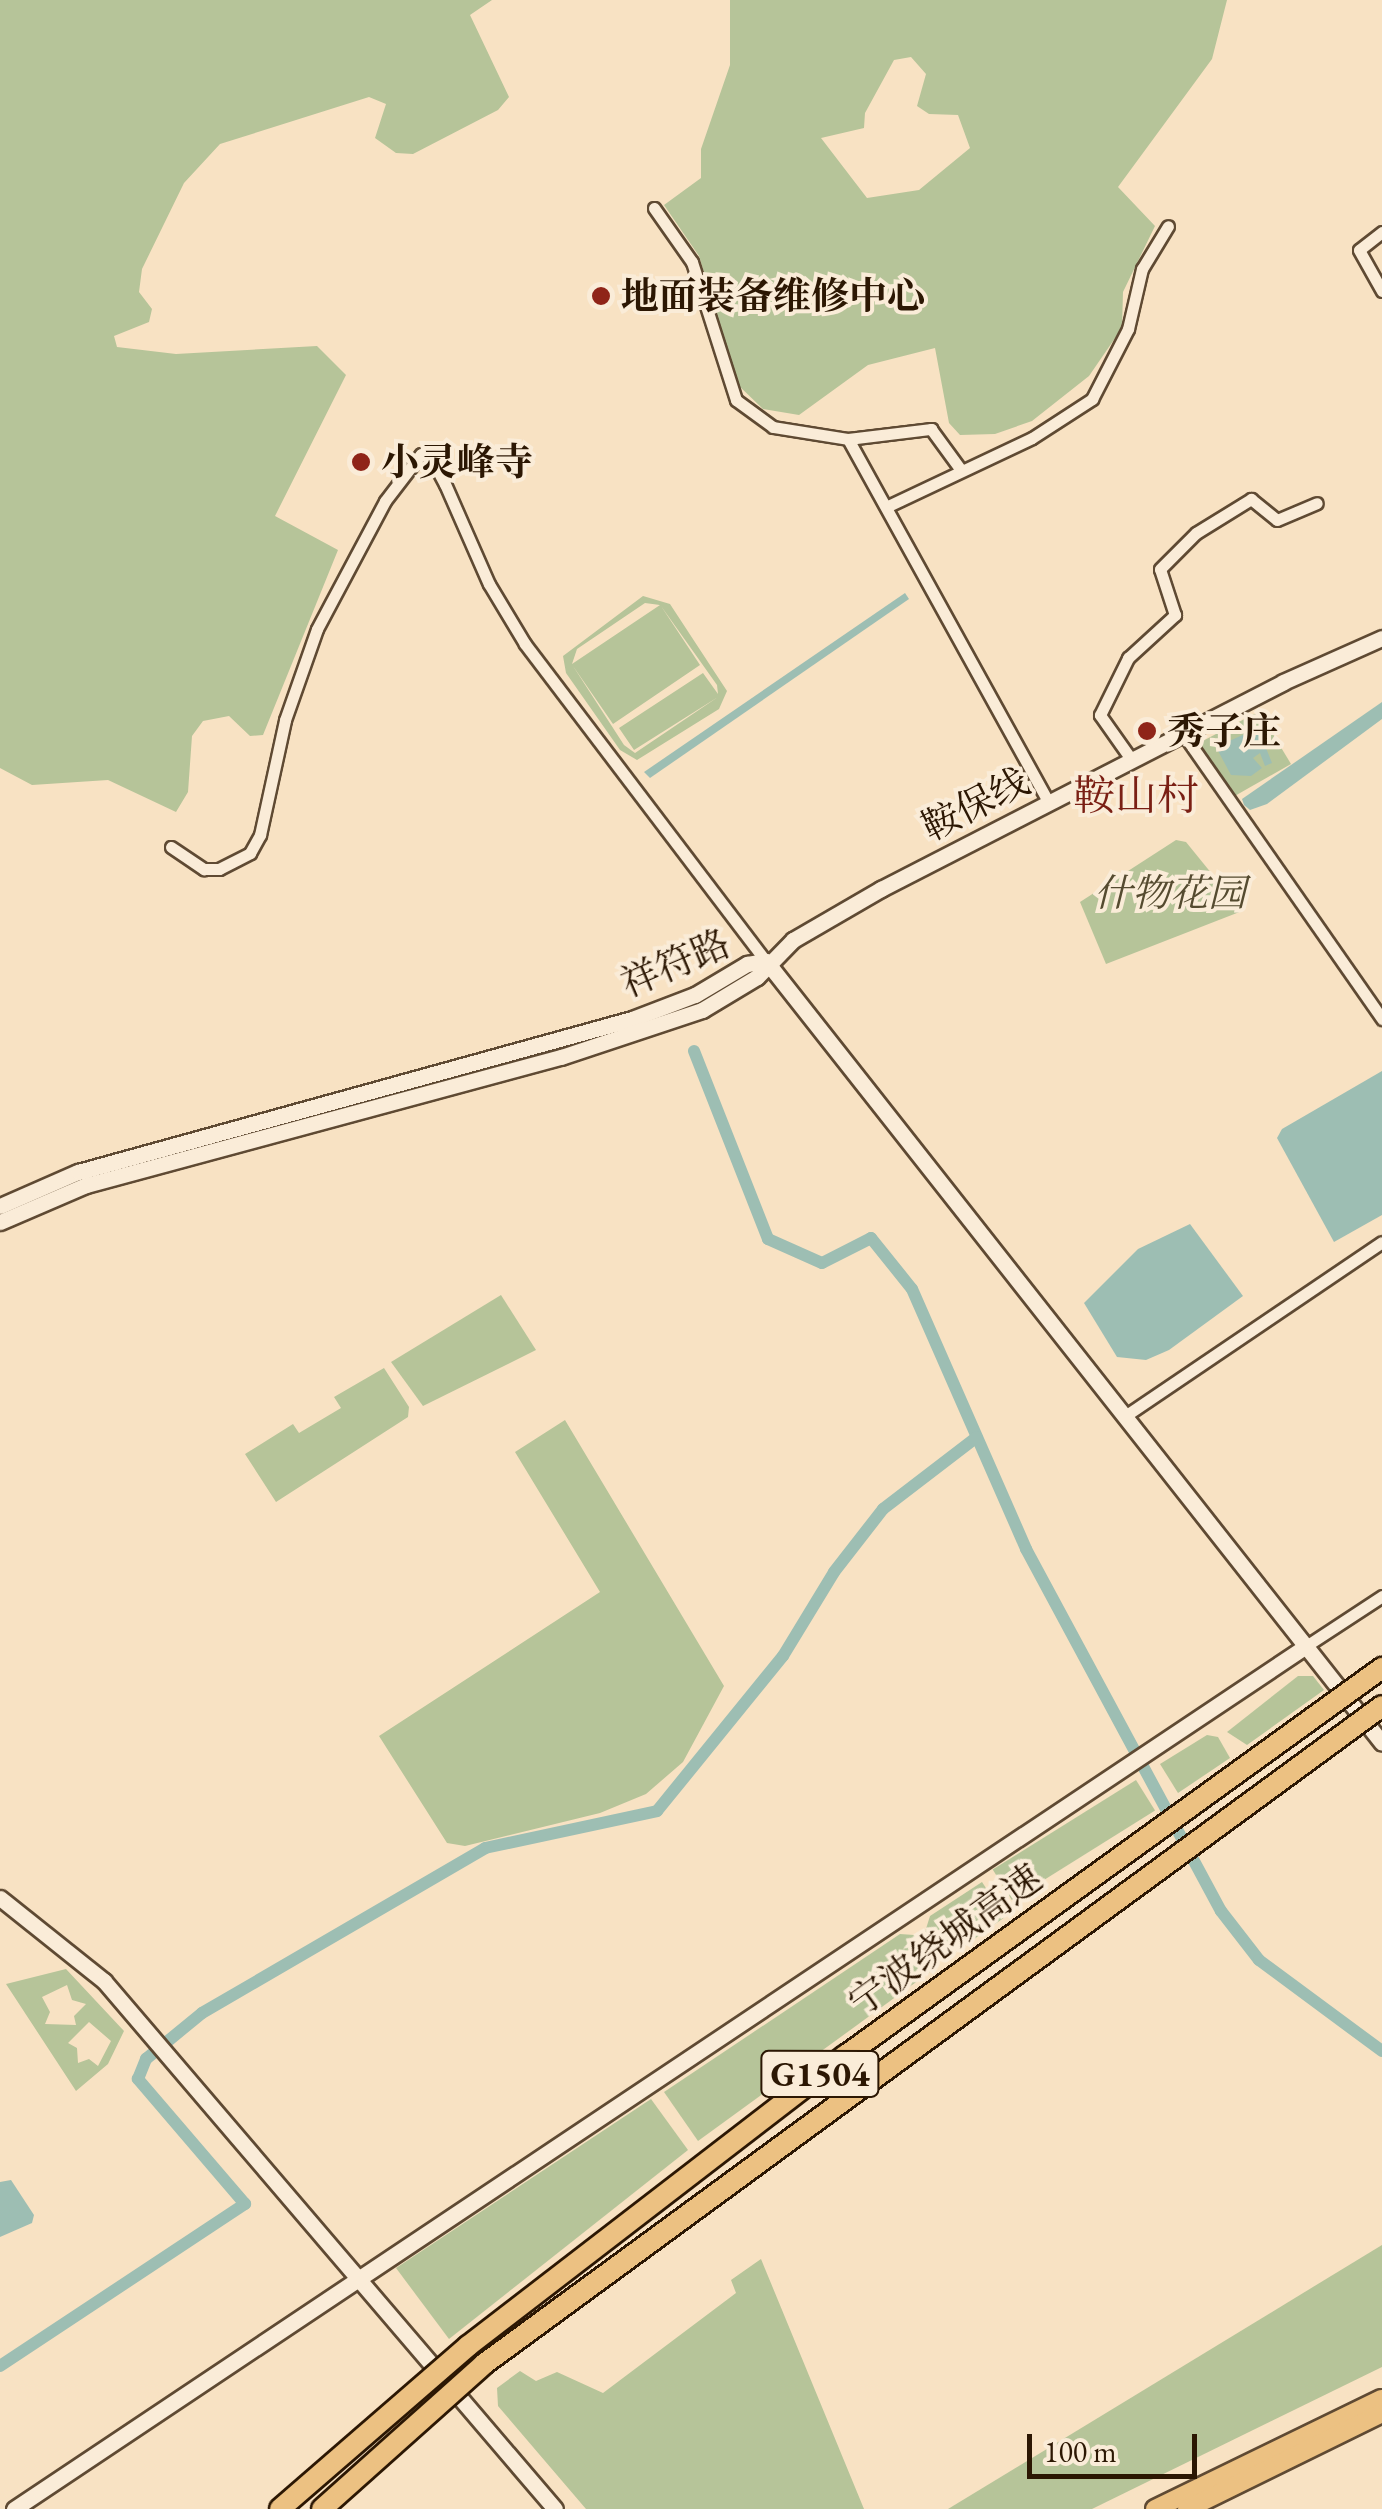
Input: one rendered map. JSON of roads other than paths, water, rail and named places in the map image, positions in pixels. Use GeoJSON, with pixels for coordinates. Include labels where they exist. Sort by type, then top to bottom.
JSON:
{"type":"FeatureCollection","features":[{"type":"Feature","properties":{"kind":"highway","name":"宁波绕城高速"},"geometry":{"type":"LineString","coordinates":[[280,2509],[468,2346],[829,2068],[1382,1668]]}},
{"type":"Feature","properties":{"kind":"highway","name":"宁波绕城高速"},"geometry":{"type":"LineString","coordinates":[[322,2509],[484,2364],[1382,1706]]}},
{"type":"Feature","properties":{"kind":"main road","name":"鞍保线"},"geometry":{"type":"LineString","coordinates":[[766,962],[881,889],[1182,732],[1382,638]]}},
{"type":"Feature","properties":{"kind":"main road","name":"祥符路"},"geometry":{"type":"LineString","coordinates":[[0,1206],[78,1172],[632,1019],[695,995],[746,964],[766,962]]}},
{"type":"Feature","properties":{"kind":"main road","name":"祥符路"},"geometry":{"type":"LineString","coordinates":[[0,1222],[102,1180],[638,1034],[731,995],[766,962]]}},
{"type":"Feature","properties":{"kind":"main road"},"geometry":{"type":"LineString","coordinates":[[766,962],[1382,1743]]}},
{"type":"Feature","properties":{"kind":"main road"},"geometry":{"type":"LineString","coordinates":[[14,2509],[1306,1646]]}},
{"type":"Feature","properties":{"kind":"main road"},"geometry":{"type":"LineString","coordinates":[[0,1898],[59,1939],[145,2028],[555,2509]]}},
{"type":"Feature","properties":{"kind":"main road"},"geometry":{"type":"LineString","coordinates":[[1155,2509],[1382,2398]]}},
{"type":"Feature","properties":{"kind":"main road"},"geometry":{"type":"LineString","coordinates":[[1187,2509],[1382,2414]]}},
{"type":"Feature","properties":{"kind":"street"},"geometry":{"type":"LineString","coordinates":[[654,208],[692,262],[722,373],[744,411],[773,426],[848,439],[931,430],[961,470]]}},
{"type":"Feature","properties":{"kind":"street"},"geometry":{"type":"LineString","coordinates":[[886,507],[1032,438],[1092,398],[1128,329],[1142,269],[1168,226]]}},
{"type":"Feature","properties":{"kind":"street"},"geometry":{"type":"LineString","coordinates":[[1382,232],[1359,250],[1382,291]]}},
{"type":"Feature","properties":{"kind":"street"},"geometry":{"type":"LineString","coordinates":[[848,439],[1048,802]]}},
{"type":"Feature","properties":{"kind":"street"},"geometry":{"type":"LineString","coordinates":[[172,847],[204,869],[236,863],[250,853],[260,836],[286,720],[316,629],[376,515],[421,454],[431,458],[446,484],[489,584],[524,644],[766,962]]}},
{"type":"Feature","properties":{"kind":"street"},"geometry":{"type":"LineString","coordinates":[[1131,759],[1100,716],[1128,658],[1174,615],[1160,569],[1196,533],[1252,499],[1278,520],[1317,503]]}},
{"type":"Feature","properties":{"kind":"street"},"geometry":{"type":"LineString","coordinates":[[1182,732],[1382,1018]]}},
{"type":"Feature","properties":{"kind":"street"},"geometry":{"type":"LineString","coordinates":[[1125,1416],[1382,1242]]}},
{"type":"Feature","properties":{"kind":"street"},"geometry":{"type":"LineString","coordinates":[[1306,1646],[1382,1596]]}},
{"type":"Feature","properties":{"kind":"water"},"geometry":{"type":"Polygon","coordinates":[[[905,593],[909,599],[650,778],[644,772],[905,593]]]}},
{"type":"Feature","properties":{"kind":"water"},"geometry":{"type":"Polygon","coordinates":[[[1382,702],[1382,719],[1267,804],[1250,810],[1244,805],[1242,799],[1382,702]]]}},
{"type":"Feature","properties":{"kind":"water"},"geometry":{"type":"Polygon","coordinates":[[[1258,728],[1272,763],[1265,766],[1260,753],[1253,758],[1262,768],[1251,776],[1231,775],[1216,747],[1258,728]]]}},
{"type":"Feature","properties":{"kind":"water"},"geometry":{"type":"Polygon","coordinates":[[[1382,1071],[1382,1215],[1334,1242],[1277,1138],[1282,1129],[1382,1071]]]}},
{"type":"Feature","properties":{"kind":"water"},"geometry":{"type":"Polygon","coordinates":[[[1190,1224],[1243,1296],[1169,1350],[1146,1360],[1117,1357],[1084,1303],[1138,1249],[1190,1224]]]}},
{"type":"Feature","properties":{"kind":"water"},"geometry":{"type":"Polygon","coordinates":[[[11,2180],[34,2215],[32,2223],[0,2237],[0,2182],[11,2180]]]}},
{"type":"Feature","properties":{"kind":"waterway"},"geometry":{"type":"LineString","coordinates":[[694,1051],[768,1239],[822,1263],[871,1238],[912,1289],[1026,1549],[1221,1911],[1259,1960],[1382,2051]]}},
{"type":"Feature","properties":{"kind":"waterway"},"geometry":{"type":"LineString","coordinates":[[0,2366],[245,2204],[138,2079],[146,2059],[202,2013],[485,1848],[657,1811],[783,1656],[834,1572],[883,1509],[977,1437]]}},
{"type":"Feature","properties":{"kind":"place","name":"地面装备维修中心"},"geometry":{"type":"Point","coordinates":[601,296]}},
{"type":"Feature","properties":{"kind":"place","name":"小灵峰寺"},"geometry":{"type":"Point","coordinates":[361,462]}},
{"type":"Feature","properties":{"kind":"place","name":"秀子庄"},"geometry":{"type":"Point","coordinates":[1147,731]}},
{"type":"Feature","properties":{"kind":"district","name":"鞍山村"},"geometry":{"type":"Point","coordinates":[1136,796]}},
{"type":"Feature","properties":{"kind":"park label","name":"什物花园"},"geometry":{"type":"Point","coordinates":[1170,893]}}]}
